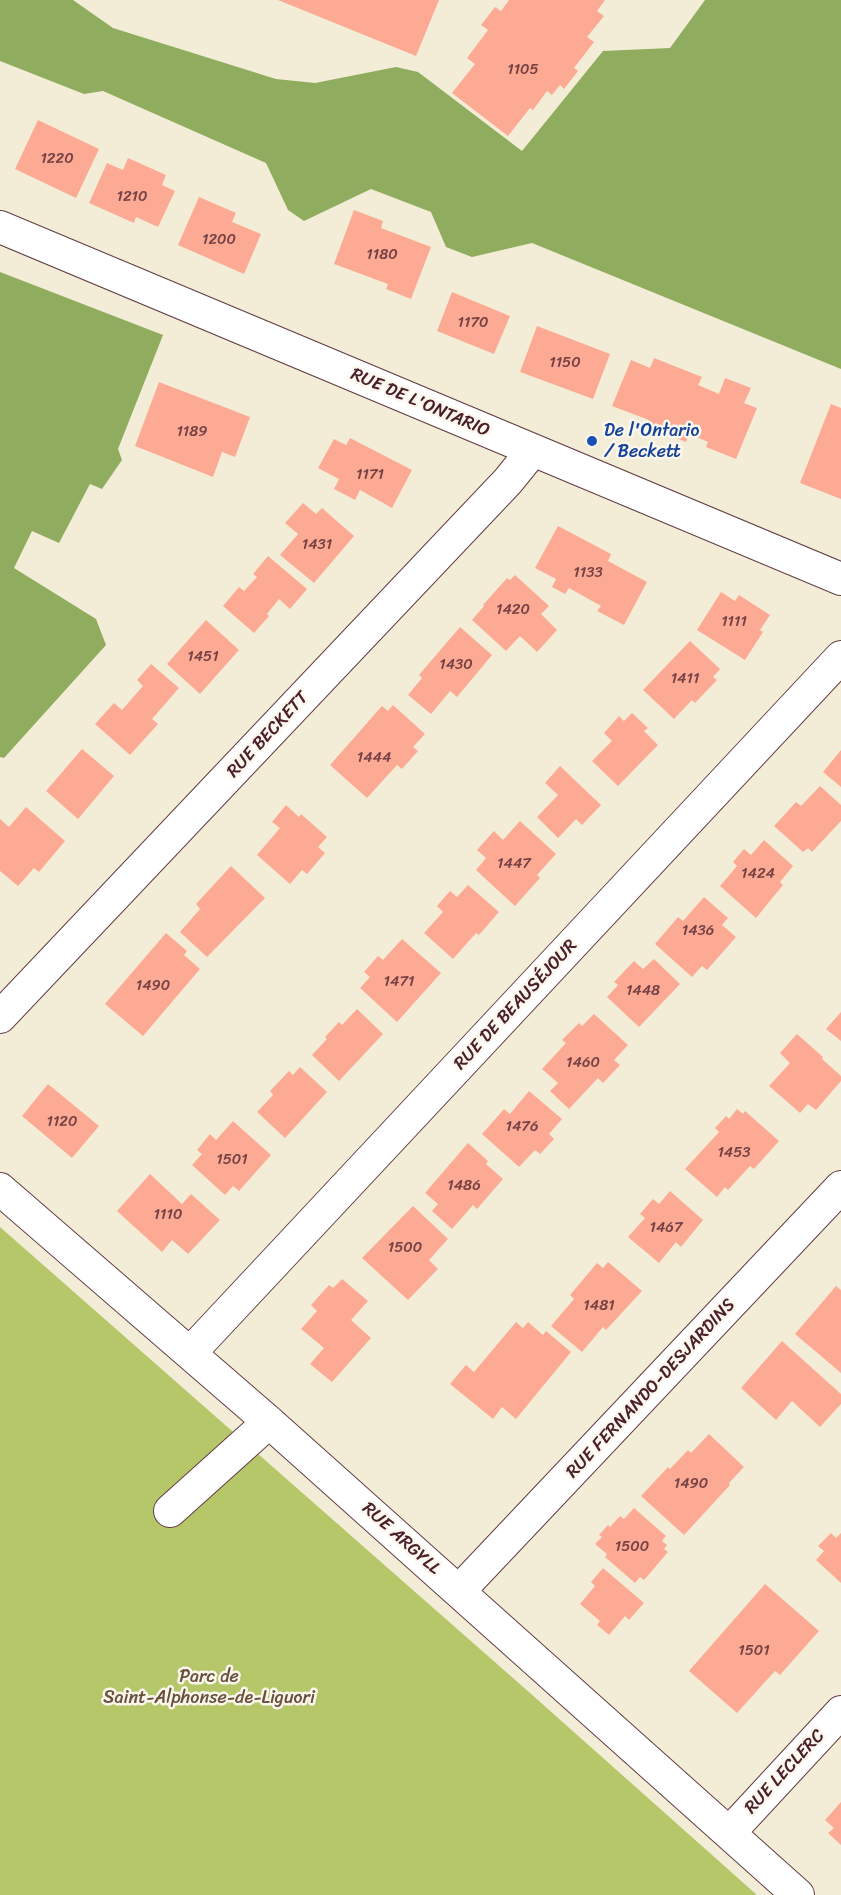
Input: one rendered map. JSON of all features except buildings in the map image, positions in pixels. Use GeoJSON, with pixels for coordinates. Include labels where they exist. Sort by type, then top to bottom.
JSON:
{"type":"FeatureCollection","features":[{"type":"Feature","properties":{"kind":"street","name":"RUE DE L'ONTARIO"},"geometry":{"type":"LineString","coordinates":[[0,227],[841,579]]}},
{"type":"Feature","properties":{"kind":"street","name":"RUE BECKETT"},"geometry":{"type":"LineString","coordinates":[[0,1017],[500,490],[533,450]]}},
{"type":"Feature","properties":{"kind":"street","name":"RUE DE BEAUSÉJOUR"},"geometry":{"type":"LineString","coordinates":[[190,1353],[841,657]]}},
{"type":"Feature","properties":{"kind":"street","name":"RUE FERNANDO-DESJARDINS"},"geometry":{"type":"LineString","coordinates":[[459,1591],[841,1187]]}},
{"type":"Feature","properties":{"kind":"street","name":"RUE ARGYLL"},"geometry":{"type":"LineString","coordinates":[[0,1189],[269,1422],[798,1895]]}},
{"type":"Feature","properties":{"kind":"street"},"geometry":{"type":"LineString","coordinates":[[170,1511],[269,1422]]}},
{"type":"Feature","properties":{"kind":"street","name":"RUE LECLERC"},"geometry":{"type":"LineString","coordinates":[[729,1833],[841,1712]]}},
{"type":"Feature","properties":{"kind":"green space"},"geometry":{"type":"Polygon","coordinates":[[[0,0],[73,0],[113,28],[276,79],[315,83],[396,67],[418,72],[522,151],[603,51],[670,48],[705,0],[841,0],[841,369],[532,243],[472,257],[446,247],[431,212],[371,189],[304,221],[288,210],[266,163],[103,91],[84,94],[0,61],[0,0]]]}},
{"type":"Feature","properties":{"kind":"green space"},"geometry":{"type":"Polygon","coordinates":[[[0,272],[163,335],[118,449],[122,460],[102,489],[90,484],[59,543],[32,531],[14,568],[96,619],[106,645],[4,758],[0,757],[0,272]]]}},
{"type":"Feature","properties":{"kind":"green space","name":"Parc de Saint-Alphonse-de-Liguori"},"geometry":{"type":"Polygon","coordinates":[[[0,1227],[530,1693],[757,1895],[0,1895],[0,1227]]]}},
{"type":"Feature","properties":{"kind":"place","name":"De l'Ontario / Beckett"},"geometry":{"type":"Point","coordinates":[592,441]}}]}
